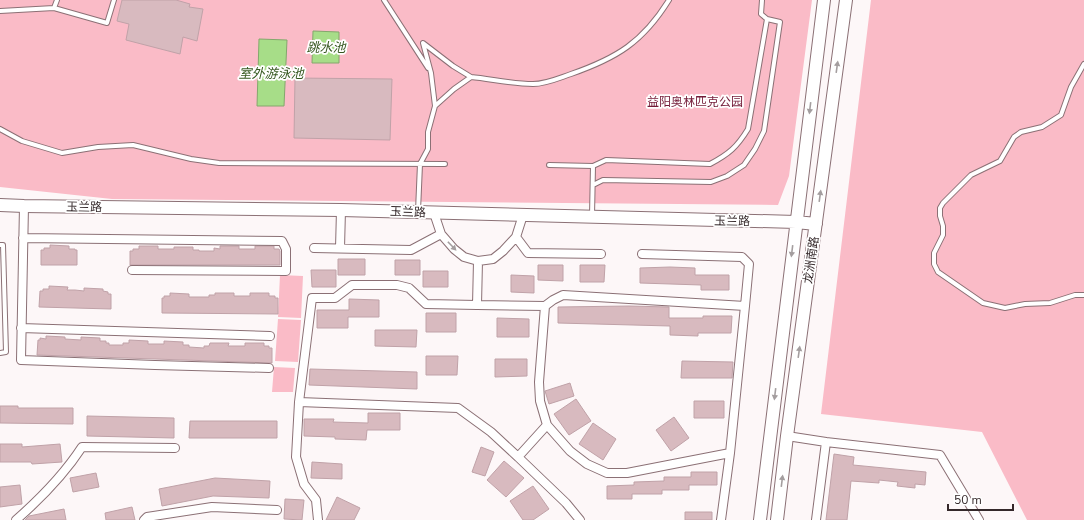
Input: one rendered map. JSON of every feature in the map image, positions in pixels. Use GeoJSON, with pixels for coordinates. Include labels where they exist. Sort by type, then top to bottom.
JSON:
{"type":"FeatureCollection","features":[{"type":"Feature","properties":{"kind":"main road","name":"龙洲南路"},"geometry":{"type":"LineString","coordinates":[[760,520],[824,0]]}},
{"type":"Feature","properties":{"kind":"main road","name":"龙洲南路"},"geometry":{"type":"LineString","coordinates":[[777,520],[846,0]]}},
{"type":"Feature","properties":{"kind":"main road","name":"玉兰路"},"geometry":{"type":"LineString","coordinates":[[0,205],[341,210],[796,222],[816,224]]}},
{"type":"Feature","properties":{"kind":"street"},"geometry":{"type":"LineString","coordinates":[[24,206],[21,360],[269,368]]}},
{"type":"Feature","properties":{"kind":"street"},"geometry":{"type":"LineString","coordinates":[[340,248],[341,210]]}},
{"type":"Feature","properties":{"kind":"street"},"geometry":{"type":"LineString","coordinates":[[434,213],[441,234],[454,249],[464,257],[478,261],[493,259],[503,251],[516,237],[524,215]]}},
{"type":"Feature","properties":{"kind":"street"},"geometry":{"type":"LineString","coordinates":[[314,248],[411,250],[441,234]]}},
{"type":"Feature","properties":{"kind":"street"},"geometry":{"type":"LineString","coordinates":[[516,237],[528,253],[601,254]]}},
{"type":"Feature","properties":{"kind":"street"},"geometry":{"type":"LineString","coordinates":[[23,238],[282,241],[286,249],[286,271],[132,270]]}},
{"type":"Feature","properties":{"kind":"street"},"geometry":{"type":"LineString","coordinates":[[642,254],[742,257],[749,264],[730,453],[721,520]]}},
{"type":"Feature","properties":{"kind":"street"},"geometry":{"type":"LineString","coordinates":[[477,305],[478,261]]}},
{"type":"Feature","properties":{"kind":"street"},"geometry":{"type":"LineString","coordinates":[[318,520],[316,500],[304,484],[296,456],[299,402],[312,298],[335,298],[352,285],[397,285],[409,288],[426,304],[545,306],[563,295],[745,306]]}},
{"type":"Feature","properties":{"kind":"street"},"geometry":{"type":"LineString","coordinates":[[545,306],[539,382],[540,400],[547,425],[570,451],[587,464],[607,473],[627,473],[730,453]]}},
{"type":"Feature","properties":{"kind":"street"},"geometry":{"type":"LineString","coordinates":[[21,328],[270,336]]}},
{"type":"Feature","properties":{"kind":"street"},"geometry":{"type":"LineString","coordinates":[[299,402],[458,408],[491,432],[566,503],[580,520]]}},
{"type":"Feature","properties":{"kind":"street"},"geometry":{"type":"LineString","coordinates":[[518,457],[547,425]]}},
{"type":"Feature","properties":{"kind":"street"},"geometry":{"type":"LineString","coordinates":[[787,436],[940,455],[979,520]]}},
{"type":"Feature","properties":{"kind":"street"},"geometry":{"type":"LineString","coordinates":[[816,520],[826,442]]}},
{"type":"Feature","properties":{"kind":"street"},"geometry":{"type":"LineString","coordinates":[[16,520],[73,462],[82,447],[175,448]]}},
{"type":"Feature","properties":{"kind":"street"},"geometry":{"type":"LineString","coordinates":[[144,520],[147,516],[212,507],[277,510]]}},
{"type":"Feature","properties":{"kind":"lane"},"geometry":{"type":"LineString","coordinates":[[54,8],[57,0]]}},
{"type":"Feature","properties":{"kind":"lane"},"geometry":{"type":"LineString","coordinates":[[0,11],[54,8],[107,24],[114,0]]}},
{"type":"Feature","properties":{"kind":"lane"},"geometry":{"type":"LineString","coordinates":[[384,0],[431,73]]}},
{"type":"Feature","properties":{"kind":"lane"},"geometry":{"type":"LineString","coordinates":[[418,212],[420,164],[428,149],[428,132],[435,106],[431,73],[423,43],[453,66],[472,77],[533,84],[553,80],[592,67],[622,52],[643,34],[659,16],[669,0]]}},
{"type":"Feature","properties":{"kind":"lane"},"geometry":{"type":"LineString","coordinates":[[592,185],[603,180],[711,182],[727,176],[744,165],[755,149],[764,130],[780,22],[767,19],[761,14],[762,0]]}},
{"type":"Feature","properties":{"kind":"lane"},"geometry":{"type":"LineString","coordinates":[[548,165],[593,166],[606,160],[710,164],[725,156],[740,143],[748,129],[767,19]]}},
{"type":"Feature","properties":{"kind":"lane"},"geometry":{"type":"LineString","coordinates":[[1084,64],[1071,87],[1062,115],[1042,128],[1021,132],[1014,137],[1000,161],[971,175],[940,208],[943,236],[934,253],[934,264],[938,272],[983,303],[1006,308],[1025,304],[1050,303],[1075,294],[1084,295]]}},
{"type":"Feature","properties":{"kind":"lane"},"geometry":{"type":"LineString","coordinates":[[435,106],[454,89],[472,77]]}},
{"type":"Feature","properties":{"kind":"lane"},"geometry":{"type":"LineString","coordinates":[[0,129],[22,141],[62,153],[98,147],[133,145],[191,159],[219,163],[445,164]]}},
{"type":"Feature","properties":{"kind":"lane"},"geometry":{"type":"LineString","coordinates":[[592,217],[593,166]]}},
{"type":"Feature","properties":{"kind":"lane"},"geometry":{"type":"LineString","coordinates":[[0,245],[3,245],[6,352],[0,353]]}},
{"type":"Feature","properties":{"kind":"green space","name":"益阳奥林匹克公园"},"geometry":{"type":"Polygon","coordinates":[[[0,0],[812,0],[789,176],[778,205],[112,199],[0,187],[0,0]]]}},
{"type":"Feature","properties":{"kind":"green space"},"geometry":{"type":"Polygon","coordinates":[[[871,0],[1084,0],[1084,520],[1027,520],[982,432],[821,414],[871,0]]]}},
{"type":"Feature","properties":{"kind":"green space"},"geometry":{"type":"Polygon","coordinates":[[[280,275],[303,276],[301,318],[278,317],[280,275]]]}},
{"type":"Feature","properties":{"kind":"green space"},"geometry":{"type":"Polygon","coordinates":[[[278,319],[301,320],[298,362],[275,361],[278,319]]]}},
{"type":"Feature","properties":{"kind":"green space"},"geometry":{"type":"Polygon","coordinates":[[[274,367],[295,368],[293,392],[272,392],[274,367]]]}},
{"type":"Feature","properties":{"kind":"water","name":"跳水池"},"geometry":{"type":"Polygon","coordinates":[[[313,31],[339,32],[339,63],[312,63],[313,31]]]}},
{"type":"Feature","properties":{"kind":"water","name":"室外游泳池"},"geometry":{"type":"Polygon","coordinates":[[[259,39],[287,40],[284,106],[257,106],[259,39]]]}},
{"type":"Feature","properties":{"kind":"building"},"geometry":{"type":"Polygon","coordinates":[[[122,0],[176,0],[190,4],[189,7],[203,9],[197,41],[183,37],[180,54],[126,40],[129,24],[117,21],[122,0]]]}},
{"type":"Feature","properties":{"kind":"building"},"geometry":{"type":"Polygon","coordinates":[[[295,78],[392,79],[390,140],[294,138],[295,78]]]}},
{"type":"Feature","properties":{"kind":"building"},"geometry":{"type":"Polygon","coordinates":[[[50,245],[69,246],[69,249],[77,250],[77,265],[41,265],[41,250],[44,250],[44,248],[50,248],[50,245]]]}},
{"type":"Feature","properties":{"kind":"building"},"geometry":{"type":"Polygon","coordinates":[[[139,246],[158,246],[158,249],[193,247],[193,250],[214,251],[214,248],[220,249],[220,246],[239,246],[239,249],[255,249],[255,246],[274,246],[274,249],[279,249],[280,251],[280,265],[130,265],[130,251],[133,251],[133,249],[139,249],[139,246]]]}},
{"type":"Feature","properties":{"kind":"building"},"geometry":{"type":"Polygon","coordinates":[[[338,259],[365,259],[365,275],[338,275],[338,259]]]}},
{"type":"Feature","properties":{"kind":"building"},"geometry":{"type":"Polygon","coordinates":[[[395,260],[420,260],[420,275],[395,275],[395,260]]]}},
{"type":"Feature","properties":{"kind":"building"},"geometry":{"type":"Polygon","coordinates":[[[538,265],[563,265],[563,281],[538,280],[538,265]]]}},
{"type":"Feature","properties":{"kind":"building"},"geometry":{"type":"Polygon","coordinates":[[[580,265],[605,265],[604,282],[580,282],[580,265]]]}},
{"type":"Feature","properties":{"kind":"building"},"geometry":{"type":"Polygon","coordinates":[[[640,268],[695,268],[695,275],[729,275],[729,290],[701,290],[701,285],[640,283],[640,268]]]}},
{"type":"Feature","properties":{"kind":"building"},"geometry":{"type":"Polygon","coordinates":[[[311,270],[336,270],[336,287],[312,287],[311,270]]]}},
{"type":"Feature","properties":{"kind":"building"},"geometry":{"type":"Polygon","coordinates":[[[423,271],[448,271],[448,287],[423,287],[423,271]]]}},
{"type":"Feature","properties":{"kind":"building"},"geometry":{"type":"Polygon","coordinates":[[[511,275],[534,276],[534,293],[511,292],[511,275]]]}},
{"type":"Feature","properties":{"kind":"building"},"geometry":{"type":"Polygon","coordinates":[[[49,286],[68,287],[67,290],[84,291],[84,288],[103,289],[103,291],[111,294],[111,309],[39,307],[40,291],[43,291],[43,289],[49,289],[49,286]]]}},
{"type":"Feature","properties":{"kind":"building"},"geometry":{"type":"Polygon","coordinates":[[[170,293],[189,294],[189,297],[209,297],[209,295],[215,295],[215,293],[234,293],[234,296],[250,296],[250,293],[269,293],[269,296],[275,296],[275,298],[278,298],[278,314],[162,313],[162,298],[164,298],[164,296],[170,296],[170,293]]]}},
{"type":"Feature","properties":{"kind":"building"},"geometry":{"type":"Polygon","coordinates":[[[349,299],[379,300],[379,317],[348,317],[348,328],[317,328],[317,310],[349,310],[349,299]]]}},
{"type":"Feature","properties":{"kind":"building"},"geometry":{"type":"Polygon","coordinates":[[[558,307],[669,307],[669,318],[732,316],[731,333],[698,333],[698,336],[670,335],[670,326],[558,323],[558,307]]]}},
{"type":"Feature","properties":{"kind":"building"},"geometry":{"type":"Polygon","coordinates":[[[426,313],[456,313],[456,332],[426,332],[426,313]]]}},
{"type":"Feature","properties":{"kind":"building"},"geometry":{"type":"Polygon","coordinates":[[[497,318],[529,319],[529,337],[497,337],[497,318]]]}},
{"type":"Feature","properties":{"kind":"building"},"geometry":{"type":"Polygon","coordinates":[[[375,330],[417,330],[416,347],[375,346],[375,330]]]}},
{"type":"Feature","properties":{"kind":"building"},"geometry":{"type":"Polygon","coordinates":[[[46,336],[81,340],[81,337],[100,338],[100,341],[106,341],[109,345],[123,345],[123,343],[129,343],[129,340],[148,341],[148,344],[164,344],[164,341],[183,342],[183,345],[189,345],[189,347],[204,348],[204,346],[209,346],[210,343],[229,343],[228,346],[245,346],[245,343],[264,343],[264,346],[269,346],[269,348],[272,348],[272,363],[37,355],[38,340],[40,340],[40,338],[46,339],[46,336]]]}},
{"type":"Feature","properties":{"kind":"building"},"geometry":{"type":"Polygon","coordinates":[[[426,356],[458,356],[457,375],[426,375],[426,356]]]}},
{"type":"Feature","properties":{"kind":"building"},"geometry":{"type":"Polygon","coordinates":[[[495,359],[527,359],[527,376],[495,377],[495,359]]]}},
{"type":"Feature","properties":{"kind":"building"},"geometry":{"type":"Polygon","coordinates":[[[682,361],[733,362],[732,378],[681,378],[682,361]]]}},
{"type":"Feature","properties":{"kind":"building"},"geometry":{"type":"Polygon","coordinates":[[[310,369],[417,372],[417,389],[309,385],[310,369]]]}},
{"type":"Feature","properties":{"kind":"building"},"geometry":{"type":"Polygon","coordinates":[[[570,383],[574,396],[549,404],[545,391],[570,383]]]}},
{"type":"Feature","properties":{"kind":"building"},"geometry":{"type":"Polygon","coordinates":[[[576,399],[591,421],[569,435],[554,414],[576,399]]]}},
{"type":"Feature","properties":{"kind":"building"},"geometry":{"type":"Polygon","coordinates":[[[694,401],[724,401],[724,418],[694,418],[694,401]]]}},
{"type":"Feature","properties":{"kind":"building"},"geometry":{"type":"Polygon","coordinates":[[[0,406],[18,406],[18,408],[73,408],[73,424],[0,423],[0,406]]]}},
{"type":"Feature","properties":{"kind":"building"},"geometry":{"type":"Polygon","coordinates":[[[368,413],[400,413],[400,430],[367,430],[366,440],[304,436],[304,419],[334,419],[333,422],[368,423],[368,413]]]}},
{"type":"Feature","properties":{"kind":"building"},"geometry":{"type":"Polygon","coordinates":[[[87,416],[174,418],[174,438],[87,436],[87,416]]]}},
{"type":"Feature","properties":{"kind":"building"},"geometry":{"type":"Polygon","coordinates":[[[674,417],[689,438],[671,451],[656,430],[674,417]]]}},
{"type":"Feature","properties":{"kind":"building"},"geometry":{"type":"Polygon","coordinates":[[[190,421],[277,421],[277,438],[189,438],[190,421]]]}},
{"type":"Feature","properties":{"kind":"building"},"geometry":{"type":"Polygon","coordinates":[[[593,423],[616,439],[603,460],[579,444],[593,423]]]}},
{"type":"Feature","properties":{"kind":"building"},"geometry":{"type":"Polygon","coordinates":[[[0,444],[22,444],[22,447],[60,444],[62,462],[32,464],[31,462],[0,462],[0,444]]]}},
{"type":"Feature","properties":{"kind":"building"},"geometry":{"type":"Polygon","coordinates":[[[481,447],[494,452],[485,476],[472,472],[481,447]]]}},
{"type":"Feature","properties":{"kind":"building"},"geometry":{"type":"Polygon","coordinates":[[[834,454],[854,457],[853,465],[926,472],[925,485],[915,484],[915,488],[897,486],[898,482],[879,480],[879,483],[851,481],[847,520],[826,520],[834,454]]]}},
{"type":"Feature","properties":{"kind":"building"},"geometry":{"type":"Polygon","coordinates":[[[504,461],[524,478],[506,497],[487,480],[504,461]]]}},
{"type":"Feature","properties":{"kind":"building"},"geometry":{"type":"Polygon","coordinates":[[[312,462],[342,464],[342,479],[311,478],[312,462]]]}},
{"type":"Feature","properties":{"kind":"building"},"geometry":{"type":"Polygon","coordinates":[[[691,472],[717,472],[717,485],[689,485],[689,490],[662,490],[662,494],[632,494],[632,499],[607,499],[607,486],[634,485],[634,482],[664,481],[664,477],[691,477],[691,472]]]}},
{"type":"Feature","properties":{"kind":"building"},"geometry":{"type":"Polygon","coordinates":[[[96,473],[99,487],[73,492],[70,478],[96,473]]]}},
{"type":"Feature","properties":{"kind":"building"},"geometry":{"type":"Polygon","coordinates":[[[215,478],[270,481],[269,498],[213,496],[162,506],[159,489],[215,478]]]}},
{"type":"Feature","properties":{"kind":"building"},"geometry":{"type":"Polygon","coordinates":[[[20,485],[22,504],[0,507],[0,487],[20,485]]]}},
{"type":"Feature","properties":{"kind":"building"},"geometry":{"type":"Polygon","coordinates":[[[533,486],[549,509],[533,520],[523,520],[510,501],[533,486]]]}},
{"type":"Feature","properties":{"kind":"building"},"geometry":{"type":"Polygon","coordinates":[[[337,497],[360,508],[354,520],[326,520],[337,497]]]}},
{"type":"Feature","properties":{"kind":"building"},"geometry":{"type":"Polygon","coordinates":[[[285,499],[304,500],[302,520],[284,519],[285,499]]]}},
{"type":"Feature","properties":{"kind":"building"},"geometry":{"type":"Polygon","coordinates":[[[132,507],[135,520],[106,520],[105,513],[132,507]]]}},
{"type":"Feature","properties":{"kind":"building"},"geometry":{"type":"Polygon","coordinates":[[[64,509],[66,520],[25,520],[29,516],[64,509]]]}},
{"type":"Feature","properties":{"kind":"building"},"geometry":{"type":"Polygon","coordinates":[[[685,512],[712,512],[712,520],[685,520],[685,512]]]}}]}
